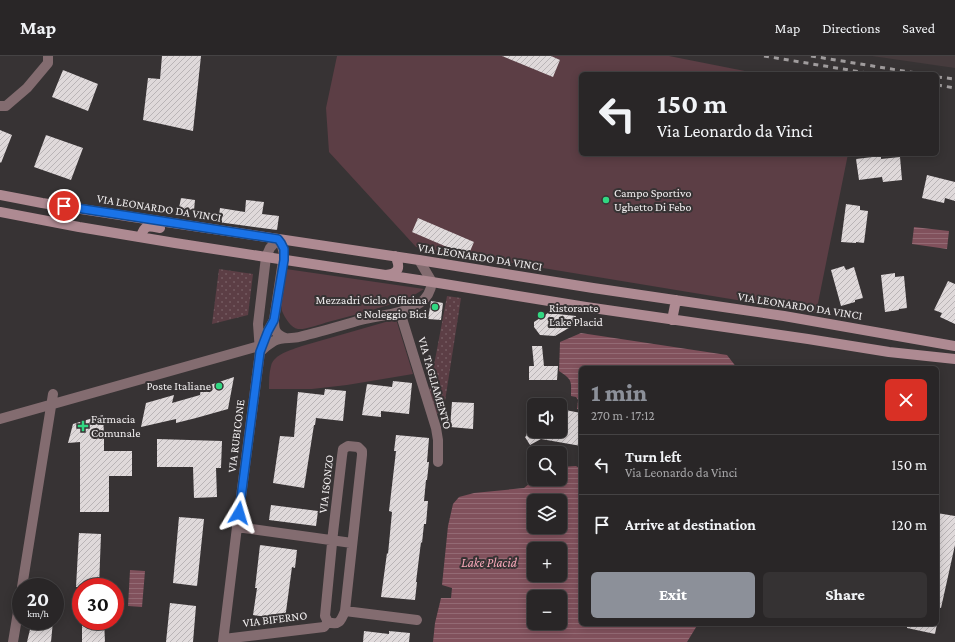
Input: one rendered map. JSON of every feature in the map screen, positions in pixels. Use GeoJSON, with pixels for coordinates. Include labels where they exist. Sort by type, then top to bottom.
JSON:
{"type":"FeatureCollection","features":[{"type":"Feature","properties":{"kind":"street"},"geometry":{"type":"LineString","coordinates":[[0,106],[6,106],[28,88],[48,63],[48,56]]}},
{"type":"Feature","properties":{"kind":"street","name":"VIA LEONARDO DA VINCI"},"geometry":{"type":"LineString","coordinates":[[0,195],[48,204],[820,322],[955,346]]}},
{"type":"Feature","properties":{"kind":"street"},"geometry":{"type":"LineString","coordinates":[[0,212],[79,227],[579,306],[889,352],[955,360]]}},
{"type":"Feature","properties":{"kind":"street"},"geometry":{"type":"LineString","coordinates":[[141,237],[144,229],[149,226],[184,231],[193,226]]}},
{"type":"Feature","properties":{"kind":"street","name":"VIA RUBICONE"},"geometry":{"type":"LineString","coordinates":[[224,640],[259,349],[258,324],[266,257],[270,248],[278,239],[284,249],[284,260],[274,320],[259,349]]}},
{"type":"Feature","properties":{"kind":"street"},"geometry":{"type":"LineString","coordinates":[[386,275],[394,273],[397,270],[398,263],[395,256]]}},
{"type":"Feature","properties":{"kind":"street"},"geometry":{"type":"LineString","coordinates":[[0,419],[259,349],[274,341],[285,338],[297,338],[362,320],[408,310],[421,302],[431,290],[432,282],[419,260]]}},
{"type":"Feature","properties":{"kind":"street"},"geometry":{"type":"LineString","coordinates":[[672,320],[676,300]]}},
{"type":"Feature","properties":{"kind":"street","name":"VIA TAGLIAMENTO"},"geometry":{"type":"LineString","coordinates":[[400,312],[436,428],[438,440],[438,462]]}},
{"type":"Feature","properties":{"kind":"street"},"geometry":{"type":"LineString","coordinates":[[274,320],[276,332],[279,336],[285,338]]}},
{"type":"Feature","properties":{"kind":"street"},"geometry":{"type":"LineString","coordinates":[[23,578],[53,394]]}},
{"type":"Feature","properties":{"kind":"street","name":"VIA ISONZO"},"geometry":{"type":"LineString","coordinates":[[328,622],[325,616],[343,449],[348,446],[353,446],[358,447],[362,451],[345,611]]}},
{"type":"Feature","properties":{"kind":"street"},"geometry":{"type":"LineString","coordinates":[[237,527],[352,543]]}},
{"type":"Feature","properties":{"kind":"street"},"geometry":{"type":"LineString","coordinates":[[328,622],[333,624],[339,622],[345,611],[417,620]]}},
{"type":"Feature","properties":{"kind":"street","name":"VIA BIFERNO"},"geometry":{"type":"LineString","coordinates":[[224,640],[324,626],[328,622]]}},
{"type":"Feature","properties":{"kind":"street"},"geometry":{"type":"LineString","coordinates":[[13,642],[15,630]]}},
{"type":"Feature","properties":{"kind":"shaded area","name":"Campo Sportivo Ughetto Di Febo"},"geometry":{"type":"Polygon","coordinates":[[[337,56],[669,56],[750,72],[579,72],[579,156],[848,156],[816,313],[416,247],[329,152],[326,108],[337,56]]]}},
{"type":"Feature","properties":{"kind":"shaded area"},"geometry":{"type":"Polygon","coordinates":[[[872,56],[955,56],[955,68],[872,56]]]}},
{"type":"Feature","properties":{"kind":"shaded area"},"geometry":{"type":"Polygon","coordinates":[[[219,269],[253,274],[248,315],[212,324],[219,269]]]}},
{"type":"Feature","properties":{"kind":"shaded area"},"geometry":{"type":"Polygon","coordinates":[[[286,269],[424,289],[399,302],[313,327],[298,329],[291,325],[287,320],[281,307],[281,296],[286,269]]]}},
{"type":"Feature","properties":{"kind":"shaded area"},"geometry":{"type":"Polygon","coordinates":[[[447,296],[461,298],[443,414],[433,413],[428,397],[447,296]]]}},
{"type":"Feature","properties":{"kind":"shaded area"},"geometry":{"type":"Polygon","coordinates":[[[396,319],[413,374],[312,389],[269,389],[269,375],[271,366],[279,355],[302,346],[396,319]]]}},
{"type":"Feature","properties":{"kind":"water"},"geometry":{"type":"Polygon","coordinates":[[[914,227],[949,231],[947,249],[912,244],[914,227]]]}},
{"type":"Feature","properties":{"kind":"water"},"geometry":{"type":"Polygon","coordinates":[[[581,333],[727,355],[735,366],[579,366],[579,410],[577,409],[578,400],[576,397],[571,396],[571,384],[569,379],[559,371],[560,342],[581,333]]]}},
{"type":"Feature","properties":{"kind":"water","name":"Lake Placid"},"geometry":{"type":"Polygon","coordinates":[[[576,466],[579,468],[579,626],[697,626],[687,642],[433,642],[435,623],[441,598],[451,598],[452,588],[442,585],[448,526],[453,504],[459,497],[474,493],[524,488],[527,486],[567,486],[567,467],[576,466]]]}},
{"type":"Feature","properties":{"kind":"water"},"geometry":{"type":"Polygon","coordinates":[[[130,570],[145,571],[142,607],[128,606],[130,570]]]}},
{"type":"Feature","properties":{"kind":"building"},"geometry":{"type":"Polygon","coordinates":[[[162,56],[201,56],[193,131],[143,120],[148,78],[160,79],[162,56]]]}},
{"type":"Feature","properties":{"kind":"building"},"geometry":{"type":"Polygon","coordinates":[[[502,56],[551,56],[560,60],[553,77],[502,56]]]}},
{"type":"Feature","properties":{"kind":"building"},"geometry":{"type":"Polygon","coordinates":[[[63,70],[98,84],[88,111],[52,97],[63,70]]]}},
{"type":"Feature","properties":{"kind":"building"},"geometry":{"type":"Polygon","coordinates":[[[0,130],[12,135],[1,163],[0,162],[0,130]]]}},
{"type":"Feature","properties":{"kind":"building"},"geometry":{"type":"Polygon","coordinates":[[[46,135],[83,148],[71,180],[34,167],[46,135]]]}},
{"type":"Feature","properties":{"kind":"building"},"geometry":{"type":"Polygon","coordinates":[[[881,156],[881,159],[900,157],[902,180],[883,182],[882,177],[859,180],[856,159],[881,156]]]}},
{"type":"Feature","properties":{"kind":"building"},"geometry":{"type":"Polygon","coordinates":[[[927,175],[955,182],[955,201],[945,198],[944,203],[922,198],[927,175]]]}},
{"type":"Feature","properties":{"kind":"building"},"geometry":{"type":"Polygon","coordinates":[[[181,198],[195,200],[194,210],[179,208],[181,198]]]}},
{"type":"Feature","properties":{"kind":"building"},"geometry":{"type":"Polygon","coordinates":[[[246,200],[264,202],[262,214],[279,216],[277,230],[218,222],[220,208],[245,212],[246,200]]]}},
{"type":"Feature","properties":{"kind":"building"},"geometry":{"type":"Polygon","coordinates":[[[846,204],[860,206],[860,210],[868,211],[864,243],[841,242],[846,204]]]}},
{"type":"Feature","properties":{"kind":"building"},"geometry":{"type":"Polygon","coordinates":[[[418,218],[474,242],[468,256],[412,232],[418,218]]]}},
{"type":"Feature","properties":{"kind":"building"},"geometry":{"type":"Polygon","coordinates":[[[844,266],[846,270],[854,267],[863,298],[841,306],[831,270],[844,266]]]}},
{"type":"Feature","properties":{"kind":"building"},"geometry":{"type":"Polygon","coordinates":[[[895,273],[895,277],[904,276],[907,308],[885,312],[881,275],[895,273]]]}},
{"type":"Feature","properties":{"kind":"building"},"geometry":{"type":"Polygon","coordinates":[[[948,281],[955,284],[955,324],[940,317],[942,313],[934,310],[948,281]]]}},
{"type":"Feature","properties":{"kind":"building"},"geometry":{"type":"Polygon","coordinates":[[[431,301],[443,303],[441,320],[428,319],[431,301]]]}},
{"type":"Feature","properties":{"kind":"building"},"geometry":{"type":"Polygon","coordinates":[[[548,313],[576,316],[574,325],[555,336],[540,335],[534,327],[534,322],[548,313]]]}},
{"type":"Feature","properties":{"kind":"building"},"geometry":{"type":"Polygon","coordinates":[[[532,346],[542,346],[544,366],[558,366],[557,380],[529,380],[529,366],[534,366],[532,346]]]}},
{"type":"Feature","properties":{"kind":"building"},"geometry":{"type":"Polygon","coordinates":[[[234,377],[228,409],[176,423],[176,419],[141,427],[146,403],[174,395],[172,403],[200,395],[201,388],[234,377]]]}},
{"type":"Feature","properties":{"kind":"building"},"geometry":{"type":"Polygon","coordinates":[[[393,381],[412,383],[409,414],[381,411],[381,417],[362,415],[367,384],[392,387],[393,381]]]}},
{"type":"Feature","properties":{"kind":"building"},"geometry":{"type":"Polygon","coordinates":[[[325,389],[346,391],[343,421],[316,418],[304,488],[273,483],[280,436],[294,437],[298,392],[324,395],[325,389]]]}},
{"type":"Feature","properties":{"kind":"building"},"geometry":{"type":"Polygon","coordinates":[[[452,402],[474,403],[473,429],[450,427],[452,402]]]}},
{"type":"Feature","properties":{"kind":"building"},"geometry":{"type":"Polygon","coordinates":[[[567,410],[579,413],[579,446],[541,439],[530,445],[525,437],[527,431],[527,438],[567,438],[567,410]]]}},
{"type":"Feature","properties":{"kind":"building"},"geometry":{"type":"Polygon","coordinates":[[[103,415],[104,435],[102,435],[104,438],[104,451],[132,451],[132,476],[109,476],[109,512],[80,512],[80,442],[68,443],[73,424],[103,415]]]}},
{"type":"Feature","properties":{"kind":"building"},"geometry":{"type":"Polygon","coordinates":[[[396,435],[429,438],[427,462],[429,462],[424,501],[428,501],[426,524],[424,524],[422,543],[421,542],[415,600],[381,597],[387,553],[388,554],[392,512],[389,511],[396,451],[394,451],[396,435]]]}},
{"type":"Feature","properties":{"kind":"building"},"geometry":{"type":"Polygon","coordinates":[[[157,439],[222,441],[221,468],[216,468],[217,497],[194,498],[193,467],[157,467],[157,439]]]}},
{"type":"Feature","properties":{"kind":"building"},"geometry":{"type":"Polygon","coordinates":[[[271,505],[318,511],[316,526],[269,520],[271,505]]]}},
{"type":"Feature","properties":{"kind":"building"},"geometry":{"type":"Polygon","coordinates":[[[939,513],[955,516],[955,545],[941,608],[939,608],[939,513]]]}},
{"type":"Feature","properties":{"kind":"building"},"geometry":{"type":"Polygon","coordinates":[[[179,517],[204,519],[197,586],[173,583],[179,517]]]}},
{"type":"Feature","properties":{"kind":"building"},"geometry":{"type":"Polygon","coordinates":[[[79,533],[101,534],[99,578],[76,578],[79,533]]]}},
{"type":"Feature","properties":{"kind":"building"},"geometry":{"type":"Polygon","coordinates":[[[260,545],[297,550],[295,568],[292,567],[285,619],[253,615],[257,588],[255,588],[260,545]]]}},
{"type":"Feature","properties":{"kind":"building"},"geometry":{"type":"Polygon","coordinates":[[[170,603],[196,606],[193,642],[166,642],[170,603]]]}},
{"type":"Feature","properties":{"kind":"building"},"geometry":{"type":"Polygon","coordinates":[[[907,626],[937,626],[935,634],[907,628],[907,626]]]}},
{"type":"Feature","properties":{"kind":"building"},"geometry":{"type":"Polygon","coordinates":[[[30,630],[52,630],[51,642],[27,642],[30,630]]]}},
{"type":"Feature","properties":{"kind":"building"},"geometry":{"type":"Polygon","coordinates":[[[82,630],[104,630],[105,642],[82,642],[82,630]]]}},
{"type":"Feature","properties":{"kind":"building"},"geometry":{"type":"Polygon","coordinates":[[[364,631],[389,634],[389,631],[410,633],[409,642],[363,642],[364,631]]]}},
{"type":"Feature","properties":{"kind":"railway"},"geometry":{"type":"LineString","coordinates":[[764,56],[861,72]]}},
{"type":"Feature","properties":{"kind":"railway"},"geometry":{"type":"LineString","coordinates":[[811,56],[910,72]]}},
{"type":"Feature","properties":{"kind":"railway"},"geometry":{"type":"LineString","coordinates":[[939,77],[955,79]]}},
{"type":"Feature","properties":{"kind":"railway"},"geometry":{"type":"LineString","coordinates":[[939,85],[955,88]]}},
{"type":"Feature","properties":{"kind":"place","name":"Campo Sportivo Ughetto Di Febo"},"geometry":{"type":"Point","coordinates":[606,200]}},
{"type":"Feature","properties":{"kind":"place","name":"Mezzadri Ciclo Officina e Noleggio Bici"},"geometry":{"type":"Point","coordinates":[435,307]}},
{"type":"Feature","properties":{"kind":"place","name":"Ristorante Lake Placid"},"geometry":{"type":"Point","coordinates":[541,315]}},
{"type":"Feature","properties":{"kind":"place","name":"Poste Italiane"},"geometry":{"type":"Point","coordinates":[219,386]}},
{"type":"Feature","properties":{"kind":"place","name":"Farmacia Comunale"},"geometry":{"type":"Point","coordinates":[83,426]}},
{"type":"Feature","properties":{"kind":"route"},"geometry":{"type":"LineString","coordinates":[[64,206],[278,239],[281,243],[284,249],[284,260],[274,320],[260,352],[239,513]]}}]}
